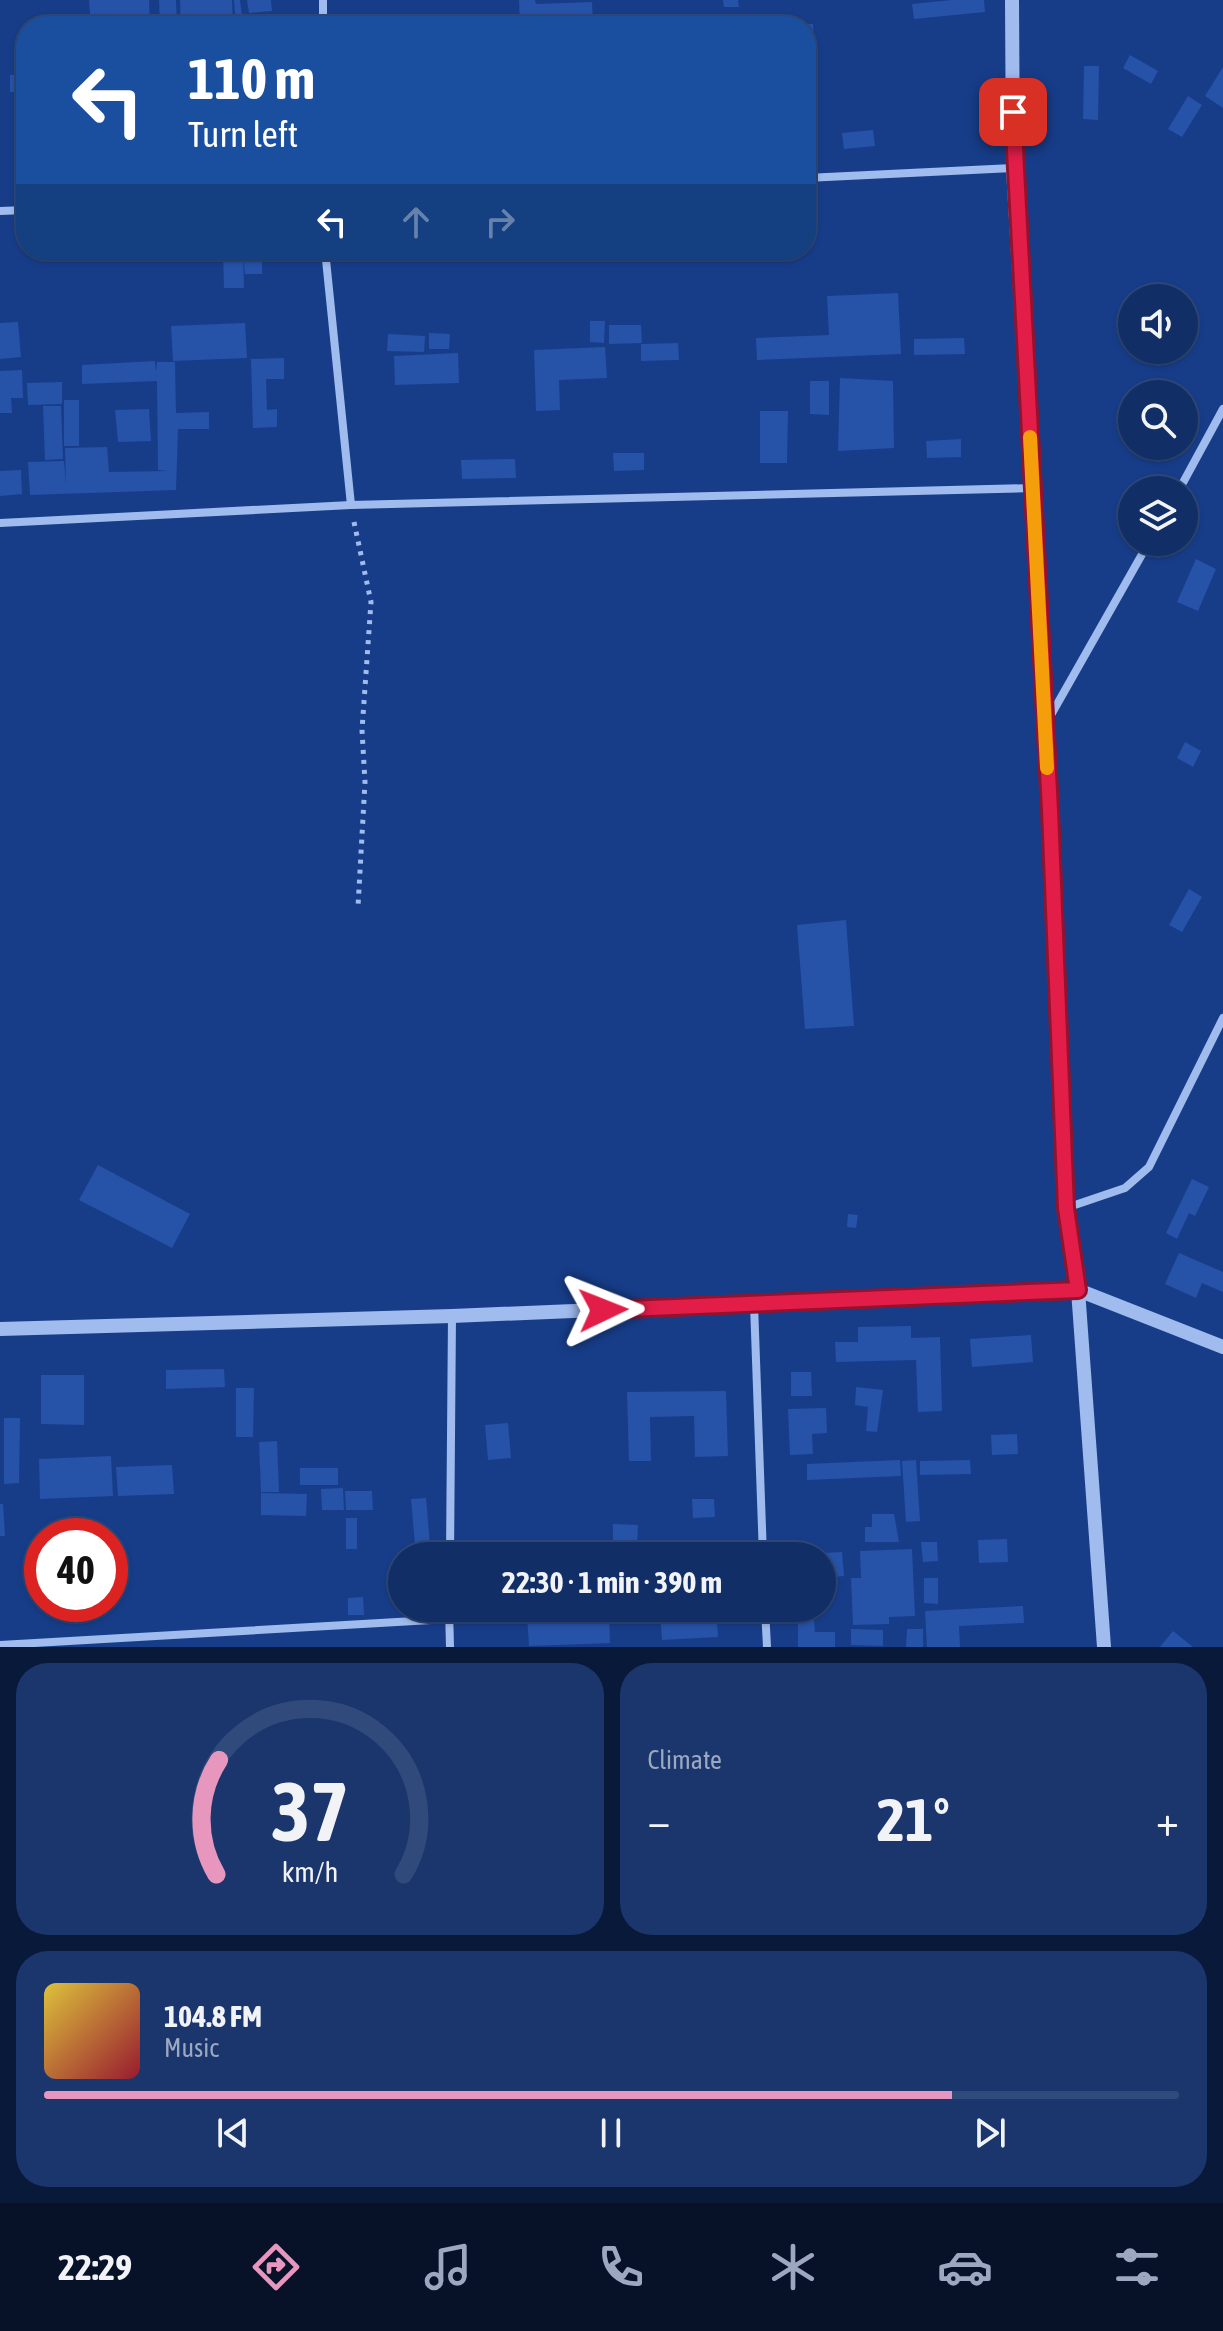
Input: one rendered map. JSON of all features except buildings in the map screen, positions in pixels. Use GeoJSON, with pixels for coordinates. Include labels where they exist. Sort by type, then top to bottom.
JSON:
{"type":"FeatureCollection","features":[{"type":"Feature","properties":{"kind":"street"},"geometry":{"type":"LineString","coordinates":[[1012,0],[1013,168],[1033,488],[1066,1208],[1078,1290],[1104,1647]]}},
{"type":"Feature","properties":{"kind":"street"},"geometry":{"type":"LineString","coordinates":[[816,178],[1013,168]]}},
{"type":"Feature","properties":{"kind":"street"},"geometry":{"type":"LineString","coordinates":[[326,260],[351,505]]}},
{"type":"Feature","properties":{"kind":"street"},"geometry":{"type":"LineString","coordinates":[[1187,476],[1223,409]]}},
{"type":"Feature","properties":{"kind":"street"},"geometry":{"type":"LineString","coordinates":[[0,523],[351,505],[1033,488]]}},
{"type":"Feature","properties":{"kind":"street"},"geometry":{"type":"LineString","coordinates":[[1045,724],[1141,556]]}},
{"type":"Feature","properties":{"kind":"street"},"geometry":{"type":"LineString","coordinates":[[1066,1208],[1125,1188],[1149,1167],[1223,1018]]}},
{"type":"Feature","properties":{"kind":"street"},"geometry":{"type":"LineString","coordinates":[[0,1329],[452,1316],[1078,1290],[1223,1347]]}},
{"type":"Feature","properties":{"kind":"street"},"geometry":{"type":"LineString","coordinates":[[754,1304],[762,1542]]}},
{"type":"Feature","properties":{"kind":"street"},"geometry":{"type":"LineString","coordinates":[[450,1542],[452,1316]]}},
{"type":"Feature","properties":{"kind":"street"},"geometry":{"type":"LineString","coordinates":[[0,1645],[397,1622]]}},
{"type":"Feature","properties":{"kind":"street"},"geometry":{"type":"LineString","coordinates":[[449,1622],[450,1647]]}},
{"type":"Feature","properties":{"kind":"street"},"geometry":{"type":"LineString","coordinates":[[766,1622],[767,1647]]}},
{"type":"Feature","properties":{"kind":"path"},"geometry":{"type":"LineString","coordinates":[[351,505],[371,602],[362,730],[365,782],[358,907]]}},
{"type":"Feature","properties":{"kind":"slow traffic"},"geometry":{"type":"LineString","coordinates":[[1030,437],[1047,768]]}},
{"type":"Feature","properties":{"kind":"route"},"geometry":{"type":"LineString","coordinates":[[603,1310],[1078,1290],[1066,1208],[1050,810],[1013,168],[1013,112]]}}]}
